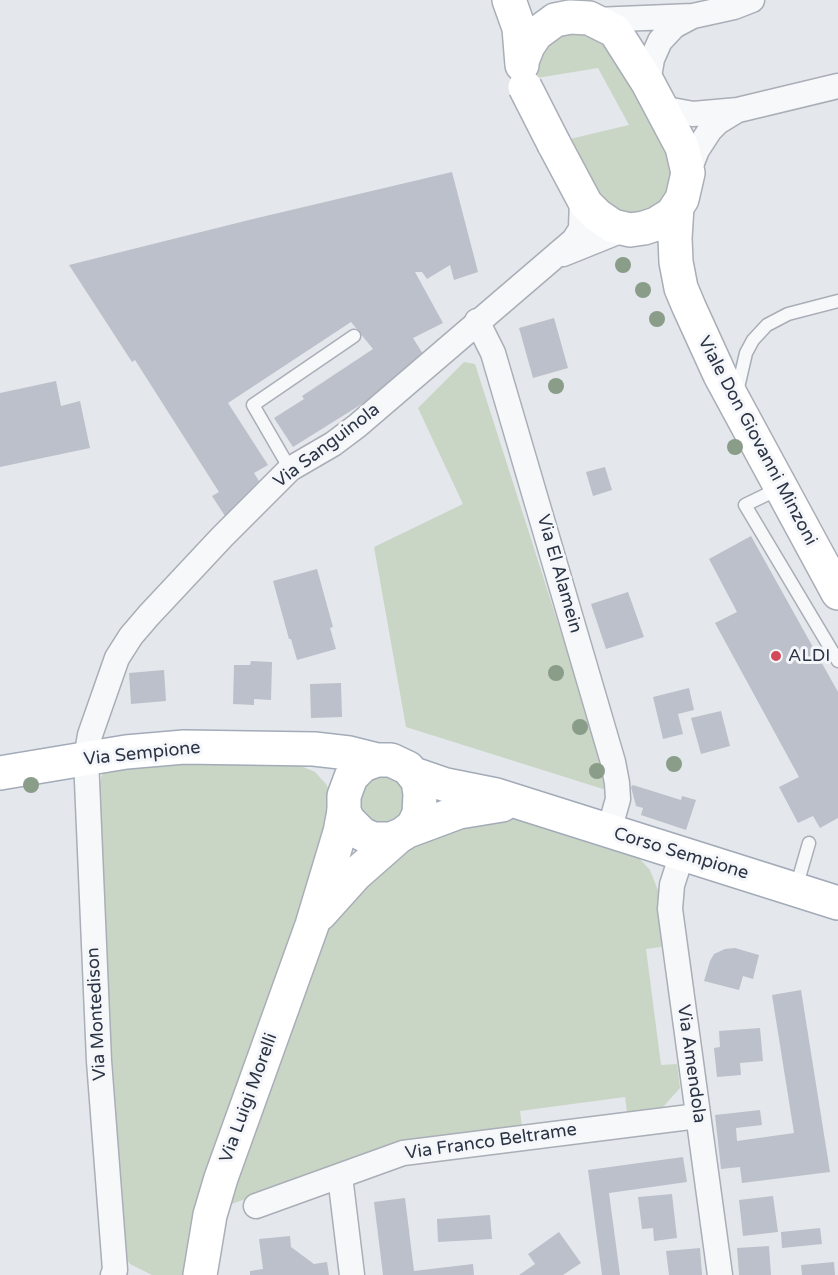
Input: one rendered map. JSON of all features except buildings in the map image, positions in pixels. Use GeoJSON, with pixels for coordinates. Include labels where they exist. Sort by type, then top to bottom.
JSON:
{"type":"FeatureCollection","features":[{"type":"Feature","properties":{"kind":"street","name":"Viale Don Giovanni Minzoni"},"geometry":{"type":"LineString","coordinates":[[509,0],[519,28],[524,74],[554,144],[582,198],[603,220],[627,230],[656,254],[681,288],[707,349],[838,592]]}},
{"type":"Feature","properties":{"kind":"street"},"geometry":{"type":"LineString","coordinates":[[527,0],[563,18]]}},
{"type":"Feature","properties":{"kind":"street"},"geometry":{"type":"LineString","coordinates":[[524,74],[528,46],[536,34],[547,24],[563,18],[577,17],[596,20],[693,16],[734,7],[752,0]]}},
{"type":"Feature","properties":{"kind":"street"},"geometry":{"type":"LineString","coordinates":[[655,96],[652,58],[660,41],[674,26],[693,16]]}},
{"type":"Feature","properties":{"kind":"street"},"geometry":{"type":"LineString","coordinates":[[596,20],[618,35],[655,96],[682,147],[688,173]]}},
{"type":"Feature","properties":{"kind":"street"},"geometry":{"type":"LineString","coordinates":[[655,96],[693,114],[738,110],[838,86]]}},
{"type":"Feature","properties":{"kind":"street"},"geometry":{"type":"LineString","coordinates":[[688,173],[700,144],[710,130],[718,122],[738,110]]}},
{"type":"Feature","properties":{"kind":"street","name":"Viale Don Giovanni Minzoni"},"geometry":{"type":"LineString","coordinates":[[681,288],[675,245],[677,207],[684,195],[688,173]]}},
{"type":"Feature","properties":{"kind":"street","name":"Via Sanguinola"},"geometry":{"type":"LineString","coordinates":[[86,758],[90,735],[112,670],[126,643],[149,615],[290,469],[333,444],[357,426],[477,321],[555,257],[580,232],[582,198]]}},
{"type":"Feature","properties":{"kind":"street"},"geometry":{"type":"LineString","coordinates":[[627,230],[656,224],[667,218],[677,207]]}},
{"type":"Feature","properties":{"kind":"street","name":"Via Sanguinola"},"geometry":{"type":"LineString","coordinates":[[555,257],[627,230]]}},
{"type":"Feature","properties":{"kind":"street","name":"Via El Alamein"},"geometry":{"type":"LineString","coordinates":[[477,321],[496,363],[613,762],[618,799],[609,831]]}},
{"type":"Feature","properties":{"kind":"street","name":"Via Sempione"},"geometry":{"type":"LineString","coordinates":[[0,773],[126,752],[184,747],[333,751],[377,760]]}},
{"type":"Feature","properties":{"kind":"street","name":"Via Sempione"},"geometry":{"type":"LineString","coordinates":[[285,749],[307,757],[321,766],[344,803]]}},
{"type":"Feature","properties":{"kind":"street","name":"Via Montedison"},"geometry":{"type":"LineString","coordinates":[[86,758],[99,1061],[119,1273]]}},
{"type":"Feature","properties":{"kind":"street"},"geometry":{"type":"LineString","coordinates":[[377,760],[400,763],[414,774],[419,787],[420,807],[416,820],[403,834],[384,840],[368,837],[353,826],[344,803],[354,772],[368,762],[377,760]]}},
{"type":"Feature","properties":{"kind":"street","name":"Corso Sempione"},"geometry":{"type":"LineString","coordinates":[[414,774],[446,785],[496,795],[838,903]]}},
{"type":"Feature","properties":{"kind":"street","name":"Via Luigi Morelli"},"geometry":{"type":"LineString","coordinates":[[200,1275],[210,1215],[221,1178],[312,925],[340,832],[344,803]]}},
{"type":"Feature","properties":{"kind":"street","name":"Corso Sempione"},"geometry":{"type":"LineString","coordinates":[[403,834],[443,816],[459,812],[493,806],[525,805]]}},
{"type":"Feature","properties":{"kind":"street","name":"Via Luigi Morelli"},"geometry":{"type":"LineString","coordinates":[[312,925],[343,886],[403,834]]}},
{"type":"Feature","properties":{"kind":"street","name":"Via Amendola"},"geometry":{"type":"LineString","coordinates":[[682,854],[672,885],[670,909],[720,1275]]}},
{"type":"Feature","properties":{"kind":"street","name":"Via Franco Beltrame"},"geometry":{"type":"LineString","coordinates":[[256,1206],[403,1153],[698,1116]]}},
{"type":"Feature","properties":{"kind":"street"},"geometry":{"type":"LineString","coordinates":[[340,1176],[352,1275]]}},
{"type":"Feature","properties":{"kind":"lane"},"geometry":{"type":"LineString","coordinates":[[735,402],[746,353],[762,330],[780,318],[838,301]]}},
{"type":"Feature","properties":{"kind":"lane"},"geometry":{"type":"LineString","coordinates":[[290,469],[252,405],[354,336]]}},
{"type":"Feature","properties":{"kind":"lane"},"geometry":{"type":"LineString","coordinates":[[780,488],[745,505],[838,661]]}},
{"type":"Feature","properties":{"kind":"lane"},"geometry":{"type":"LineString","coordinates":[[795,890],[809,843]]}},
{"type":"Feature","properties":{"kind":"green space"},"geometry":{"type":"Polygon","coordinates":[[[586,33],[603,42],[612,52],[669,156],[673,171],[666,195],[654,209],[635,214],[622,213],[602,200],[570,139],[629,125],[598,68],[537,78],[536,68],[543,47],[564,34],[586,33]]]}},
{"type":"Feature","properties":{"kind":"green space"},"geometry":{"type":"Polygon","coordinates":[[[464,362],[475,364],[605,770],[607,786],[603,789],[406,727],[374,547],[463,504],[418,408],[464,362]]]}},
{"type":"Feature","properties":{"kind":"green space"},"geometry":{"type":"Polygon","coordinates":[[[148,762],[301,766],[315,772],[326,784],[333,798],[335,815],[191,1275],[152,1275],[130,1264],[124,1256],[112,1110],[98,821],[101,777],[106,769],[148,762]]]}},
{"type":"Feature","properties":{"kind":"green space"},"geometry":{"type":"Polygon","coordinates":[[[369,774],[397,777],[408,791],[399,823],[366,826],[352,795],[369,774]]]}},
{"type":"Feature","properties":{"kind":"green space"},"geometry":{"type":"Polygon","coordinates":[[[508,817],[522,819],[637,856],[650,870],[659,893],[664,933],[661,947],[646,949],[661,1065],[677,1064],[680,1088],[663,1107],[627,1112],[625,1097],[520,1111],[522,1126],[404,1142],[226,1206],[313,951],[338,907],[424,835],[508,817]]]}},
{"type":"Feature","properties":{"kind":"place","name":"ALDI"},"geometry":{"type":"Point","coordinates":[776,656]}}]}
